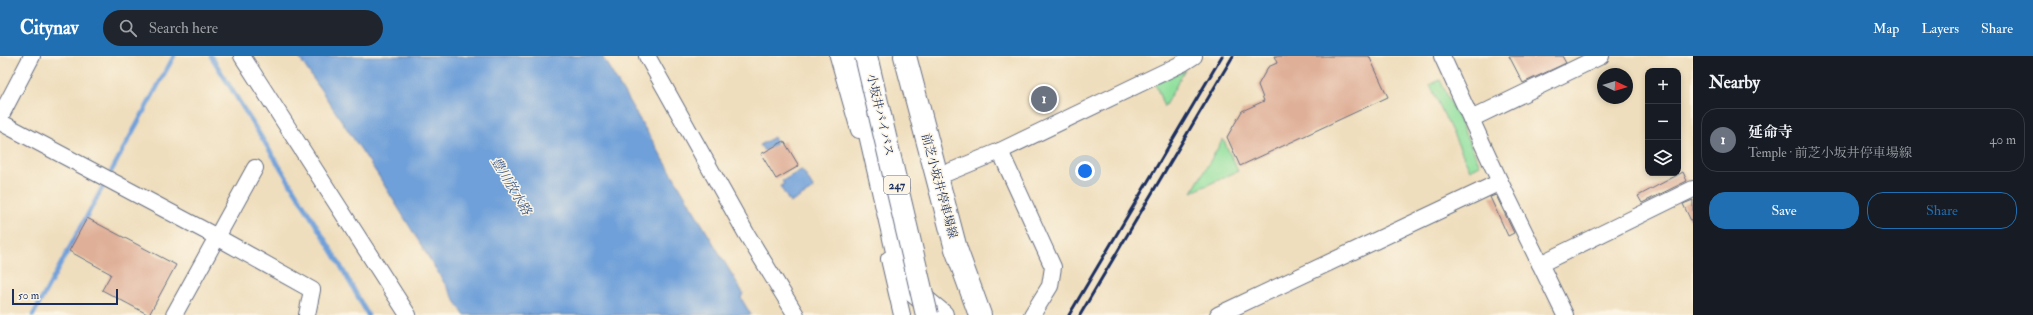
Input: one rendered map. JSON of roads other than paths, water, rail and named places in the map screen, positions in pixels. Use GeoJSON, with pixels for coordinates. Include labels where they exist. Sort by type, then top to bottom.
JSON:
{"type":"FeatureCollection","features":[{"type":"Feature","properties":{"kind":"main road"},"geometry":{"type":"LineString","coordinates":[[852,56],[902,273],[914,292],[942,315]]}},
{"type":"Feature","properties":{"kind":"main road","name":"小坂井バイパス"},"geometry":{"type":"LineString","coordinates":[[866,56],[927,315]]}},
{"type":"Feature","properties":{"kind":"main road","name":"前芝小坂井停車場線"},"geometry":{"type":"LineString","coordinates":[[905,56],[956,249],[980,315]]}},
{"type":"Feature","properties":{"kind":"street"},"geometry":{"type":"LineString","coordinates":[[0,116],[32,56]]}},
{"type":"Feature","properties":{"kind":"street"},"geometry":{"type":"LineString","coordinates":[[242,56],[408,315]]}},
{"type":"Feature","properties":{"kind":"street"},"geometry":{"type":"LineString","coordinates":[[647,56],[746,232],[796,315]]}},
{"type":"Feature","properties":{"kind":"street"},"geometry":{"type":"LineString","coordinates":[[838,56],[860,132],[902,315]]}},
{"type":"Feature","properties":{"kind":"street"},"geometry":{"type":"LineString","coordinates":[[937,177],[1000,151],[1183,63],[1194,56]]}},
{"type":"Feature","properties":{"kind":"street"},"geometry":{"type":"LineString","coordinates":[[1442,56],[1500,182],[1565,315]]}},
{"type":"Feature","properties":{"kind":"street"},"geometry":{"type":"LineString","coordinates":[[1471,119],[1601,56]]}},
{"type":"Feature","properties":{"kind":"street"},"geometry":{"type":"LineString","coordinates":[[0,122],[217,237],[312,290],[307,315]]}},
{"type":"Feature","properties":{"kind":"street"},"geometry":{"type":"LineString","coordinates":[[1000,151],[1053,267],[1050,286],[1032,315]]}},
{"type":"Feature","properties":{"kind":"street"},"geometry":{"type":"LineString","coordinates":[[174,315],[255,168]]}},
{"type":"Feature","properties":{"kind":"street"},"geometry":{"type":"LineString","coordinates":[[1218,315],[1500,182]]}},
{"type":"Feature","properties":{"kind":"street"},"geometry":{"type":"LineString","coordinates":[[1540,264],[1693,189]]}},
{"type":"Feature","properties":{"kind":"water","name":"豊川放水路"},"geometry":{"type":"Polygon","coordinates":[[[298,56],[602,56],[743,293],[741,298],[751,315],[464,315],[378,175],[298,56]]]}},
{"type":"Feature","properties":{"kind":"water"},"geometry":{"type":"Polygon","coordinates":[[[774,137],[777,143],[764,151],[760,145],[774,137]]]}},
{"type":"Feature","properties":{"kind":"water"},"geometry":{"type":"Polygon","coordinates":[[[801,170],[813,187],[812,190],[790,203],[780,186],[784,184],[782,181],[801,170]]]}},
{"type":"Feature","properties":{"kind":"waterway"},"geometry":{"type":"LineString","coordinates":[[33,315],[174,56]]}},
{"type":"Feature","properties":{"kind":"waterway"},"geometry":{"type":"LineString","coordinates":[[211,56],[334,254],[368,315]]}},
{"type":"Feature","properties":{"kind":"railway"},"geometry":{"type":"LineString","coordinates":[[1069,315],[1222,56]]}},
{"type":"Feature","properties":{"kind":"railway"},"geometry":{"type":"LineString","coordinates":[[1080,315],[1233,56]]}},
{"type":"Feature","properties":{"kind":"place","name":"延命寺"},"geometry":{"type":"Point","coordinates":[1044,99]}}]}
